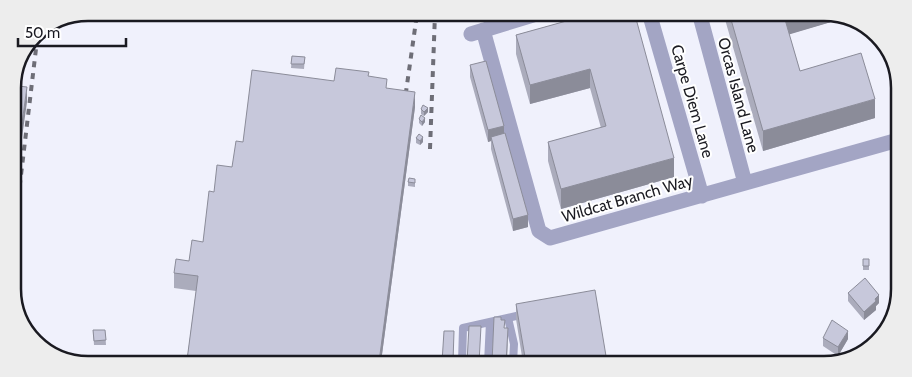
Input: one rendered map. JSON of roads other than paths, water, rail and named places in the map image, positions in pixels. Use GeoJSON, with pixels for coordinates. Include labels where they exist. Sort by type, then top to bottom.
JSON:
{"type":"FeatureCollection","features":[{"type":"Feature","properties":{"kind":"street","name":"Wildcat Branch Way"},"geometry":{"type":"LineString","coordinates":[[513,21],[477,32],[539,231],[550,238],[891,142]]}},
{"type":"Feature","properties":{"kind":"street","name":"Carpe Diem Lane"},"geometry":{"type":"LineString","coordinates":[[651,21],[702,196]]}},
{"type":"Feature","properties":{"kind":"street","name":"Orcas Island Lane"},"geometry":{"type":"LineString","coordinates":[[701,21],[745,183]]}},
{"type":"Feature","properties":{"kind":"lane"},"geometry":{"type":"LineString","coordinates":[[462,356],[463,328],[535,312]]}},
{"type":"Feature","properties":{"kind":"lane"},"geometry":{"type":"LineString","coordinates":[[508,318],[514,344],[514,356]]}},
{"type":"Feature","properties":{"kind":"lane"},"geometry":{"type":"LineString","coordinates":[[488,356],[490,322]]}},
{"type":"Feature","properties":{"kind":"railway"},"geometry":{"type":"LineString","coordinates":[[404,106],[416,21]]}},
{"type":"Feature","properties":{"kind":"railway"},"geometry":{"type":"LineString","coordinates":[[430,149],[435,21]]}},
{"type":"Feature","properties":{"kind":"railway"},"geometry":{"type":"LineString","coordinates":[[21,175],[36,46]]}}]}
